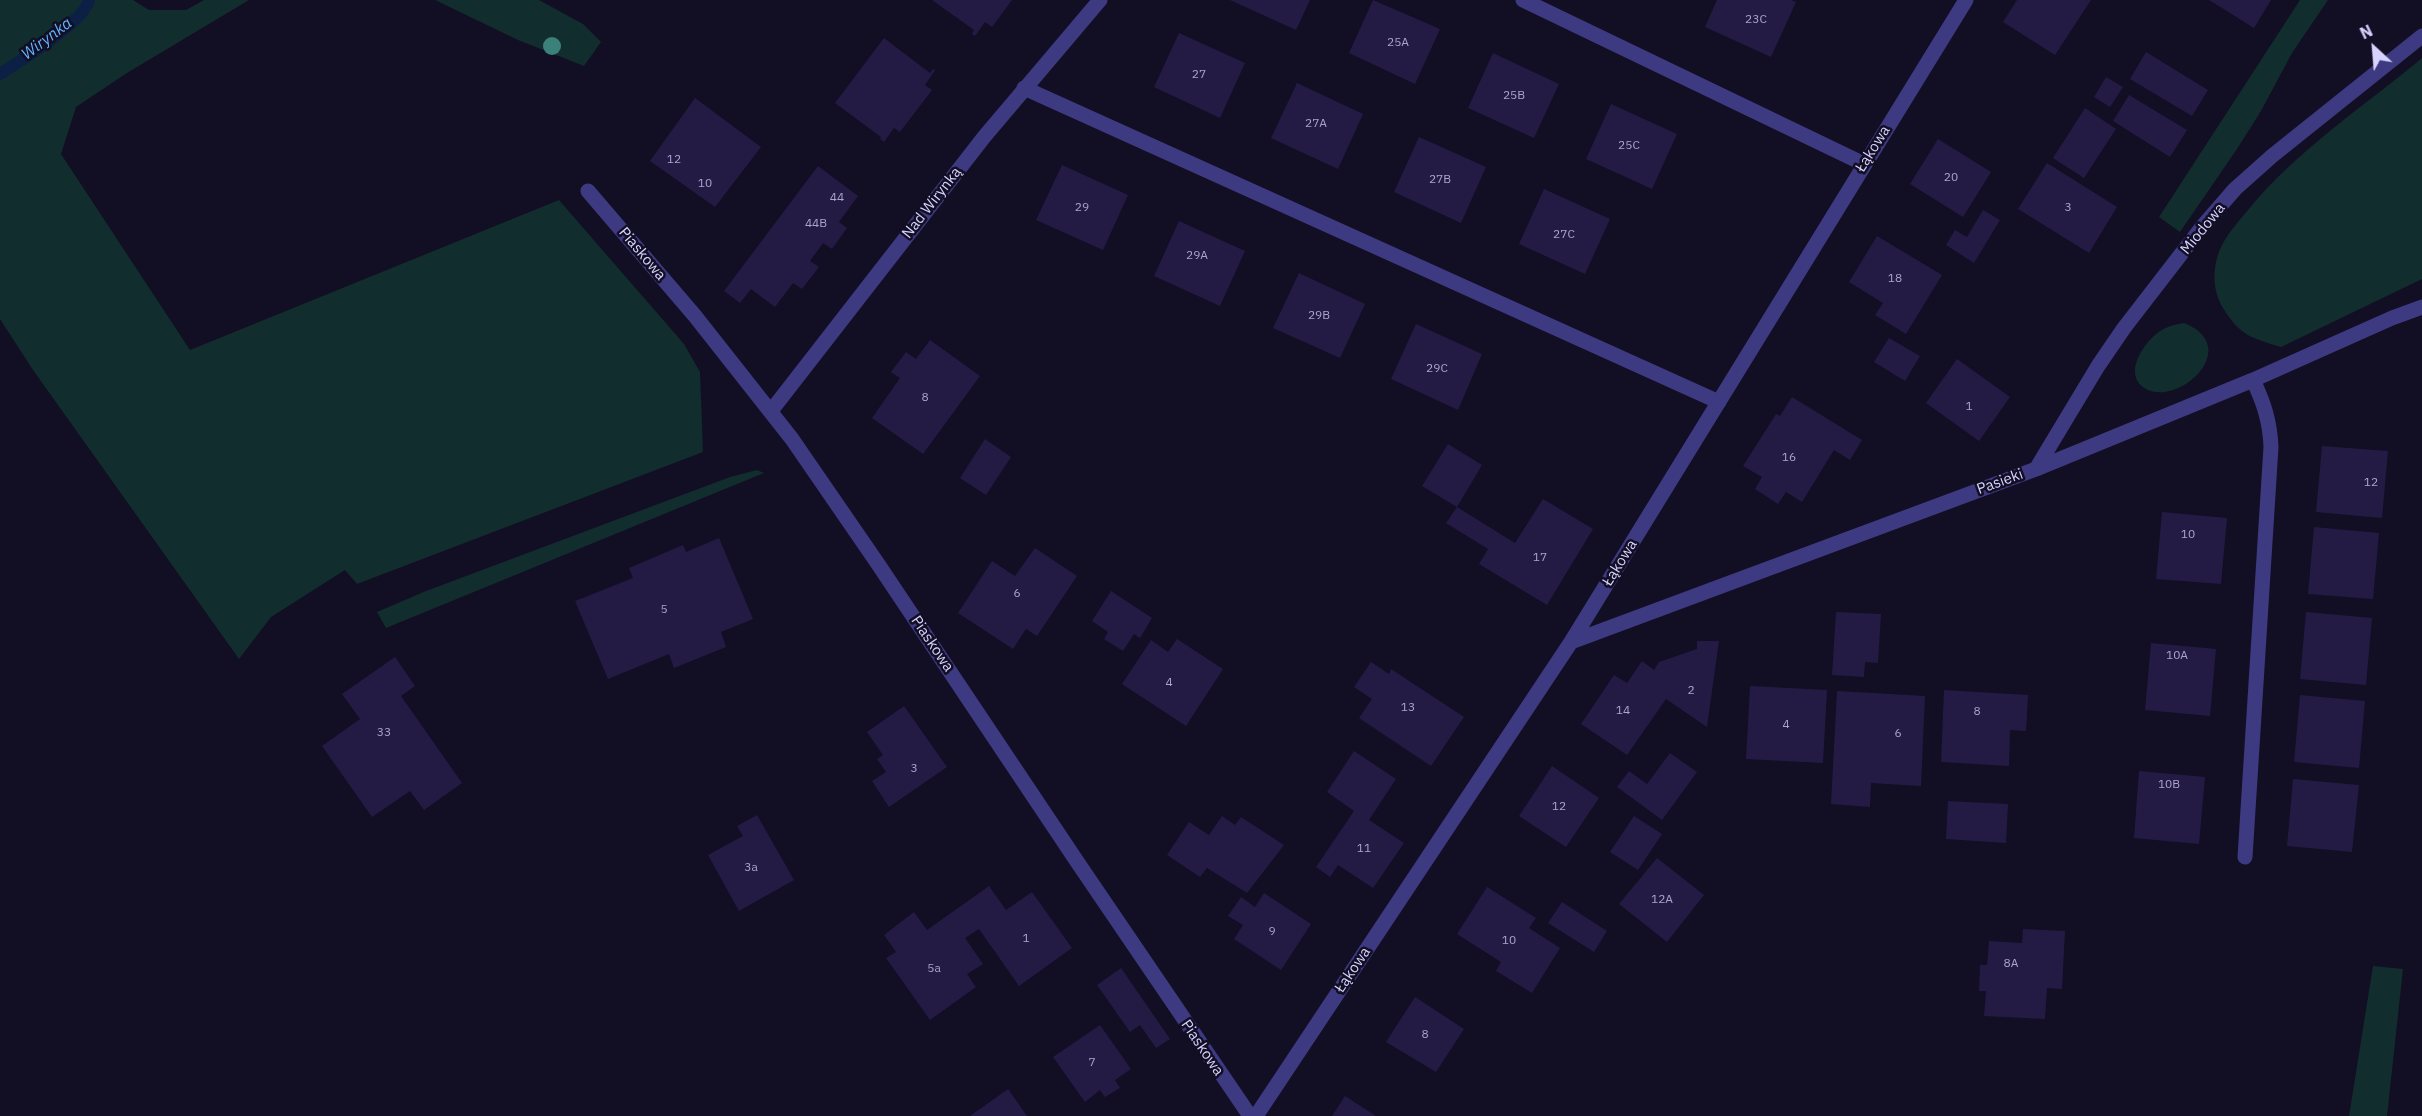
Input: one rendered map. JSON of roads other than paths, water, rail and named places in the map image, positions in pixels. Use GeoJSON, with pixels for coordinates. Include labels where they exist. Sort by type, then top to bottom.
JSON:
{"type":"FeatureCollection","features":[{"type":"Feature","properties":{"kind":"street","name":"Nad Wirynką"},"geometry":{"type":"LineString","coordinates":[[771,411],[863,290],[1024,88],[1100,0]]}},
{"type":"Feature","properties":{"kind":"street"},"geometry":{"type":"LineString","coordinates":[[1523,0],[1864,164]]}},
{"type":"Feature","properties":{"kind":"street","name":"Łąkowa"},"geometry":{"type":"LineString","coordinates":[[1256,1116],[1571,642],[1966,0]]}},
{"type":"Feature","properties":{"kind":"street","name":"Miodowa"},"geometry":{"type":"LineString","coordinates":[[2036,469],[2124,328],[2202,227],[2235,189],[2272,156],[2422,36]]}},
{"type":"Feature","properties":{"kind":"street"},"geometry":{"type":"LineString","coordinates":[[1024,88],[1719,402]]}},
{"type":"Feature","properties":{"kind":"street","name":"Piaskowa"},"geometry":{"type":"LineString","coordinates":[[588,191],[771,411],[866,545],[1084,873],[1250,1116]]}},
{"type":"Feature","properties":{"kind":"street","name":"Pasieki"},"geometry":{"type":"LineString","coordinates":[[1571,642],[2036,469],[2253,380],[2422,307]]}},
{"type":"Feature","properties":{"kind":"street"},"geometry":{"type":"LineString","coordinates":[[2244,857],[2271,447],[2270,425],[2265,404],[2253,380]]}},
{"type":"Feature","properties":{"kind":"waterway","name":"Wirynka"},"geometry":{"type":"LineString","coordinates":[[0,74],[64,30],[76,19],[89,0]]}}]}
